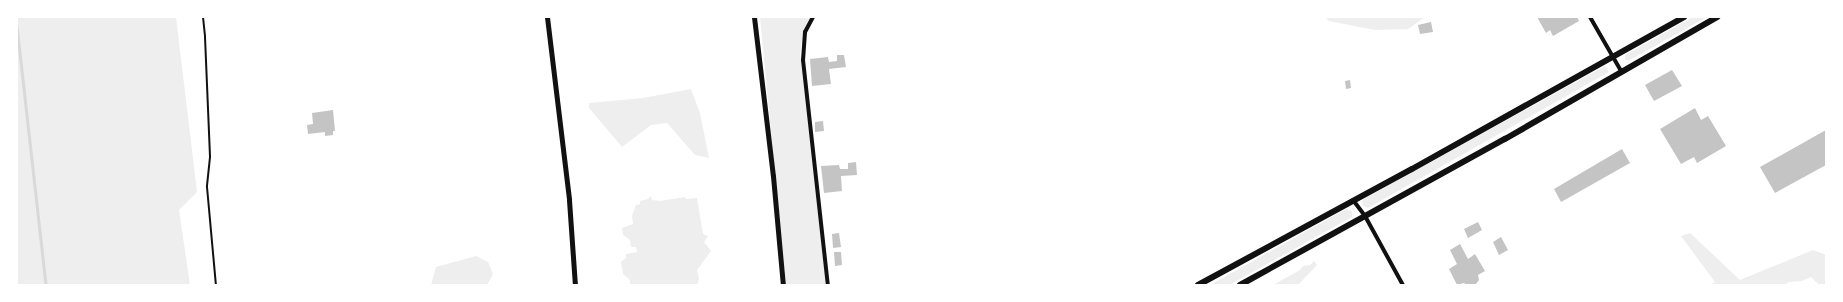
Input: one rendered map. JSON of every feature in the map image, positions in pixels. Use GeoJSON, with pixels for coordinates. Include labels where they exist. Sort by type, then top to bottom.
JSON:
{"type":"FeatureCollection","features":[{"type":"Feature","properties":{"kind":"main road"},"geometry":{"type":"LineString","coordinates":[[1198,285],[1684,17]]}},
{"type":"Feature","properties":{"kind":"main road"},"geometry":{"type":"LineString","coordinates":[[1240,285],[1505,139],[1717,17]]}},
{"type":"Feature","properties":{"kind":"street"},"geometry":{"type":"LineString","coordinates":[[547,17],[570,212],[575,285]]}},
{"type":"Feature","properties":{"kind":"street"},"geometry":{"type":"LineString","coordinates":[[754,17],[773,176],[783,285]]}},
{"type":"Feature","properties":{"kind":"street"},"geometry":{"type":"LineString","coordinates":[[813,17],[805,32],[803,60],[828,285]]}},
{"type":"Feature","properties":{"kind":"street"},"geometry":{"type":"LineString","coordinates":[[1590,17],[1621,72]]}},
{"type":"Feature","properties":{"kind":"street"},"geometry":{"type":"LineString","coordinates":[[1353,200],[1365,216],[1403,285]]}},
{"type":"Feature","properties":{"kind":"lane"},"geometry":{"type":"LineString","coordinates":[[203,17],[210,157],[207,186],[216,285]]}},
{"type":"Feature","properties":{"kind":"shaded area"},"geometry":{"type":"Polygon","coordinates":[[[17,17],[176,17],[197,192],[179,210],[190,285],[17,285],[17,17]]]}},
{"type":"Feature","properties":{"kind":"shaded area"},"geometry":{"type":"Polygon","coordinates":[[[760,17],[812,17],[803,33],[800,54],[826,285],[786,285],[760,17]]]}},
{"type":"Feature","properties":{"kind":"shaded area"},"geometry":{"type":"Polygon","coordinates":[[[1325,17],[1425,17],[1408,29],[1375,30],[1329,21],[1325,17]]]}},
{"type":"Feature","properties":{"kind":"shaded area"},"geometry":{"type":"Polygon","coordinates":[[[1693,17],[1707,17],[1628,61],[1625,59],[1625,55],[1693,17]]]}},
{"type":"Feature","properties":{"kind":"shaded area"},"geometry":{"type":"Polygon","coordinates":[[[1605,66],[1609,72],[1368,208],[1363,206],[1362,202],[1364,199],[1605,66]]]}},
{"type":"Feature","properties":{"kind":"shaded area"},"geometry":{"type":"Polygon","coordinates":[[[691,89],[700,113],[709,158],[695,155],[667,123],[651,125],[622,147],[589,108],[589,103],[643,98],[691,89]]]}},
{"type":"Feature","properties":{"kind":"shaded area"},"geometry":{"type":"Polygon","coordinates":[[[651,196],[652,200],[660,201],[685,197],[686,199],[697,198],[703,234],[708,236],[704,242],[711,251],[697,270],[699,279],[697,285],[630,285],[630,280],[623,274],[621,262],[626,258],[626,254],[637,252],[636,247],[631,247],[630,240],[623,235],[622,228],[633,224],[632,216],[636,205],[640,204],[640,201],[648,199],[651,196]]]}},
{"type":"Feature","properties":{"kind":"shaded area"},"geometry":{"type":"Polygon","coordinates":[[[1346,209],[1352,211],[1352,217],[1229,285],[1210,285],[1346,209]]]}},
{"type":"Feature","properties":{"kind":"shaded area"},"geometry":{"type":"Polygon","coordinates":[[[1690,233],[1740,280],[1813,250],[1826,255],[1826,285],[1819,285],[1811,277],[1802,281],[1788,282],[1786,285],[1710,285],[1715,282],[1681,236],[1690,233]]]}},
{"type":"Feature","properties":{"kind":"shaded area"},"geometry":{"type":"Polygon","coordinates":[[[476,256],[488,262],[493,274],[487,285],[431,285],[436,267],[476,256]]]}},
{"type":"Feature","properties":{"kind":"shaded area"},"geometry":{"type":"Polygon","coordinates":[[[1314,261],[1317,265],[1298,285],[1273,285],[1300,270],[1303,266],[1310,265],[1314,261]]]}},
{"type":"Feature","properties":{"kind":"building"},"geometry":{"type":"Polygon","coordinates":[[[1537,17],[1577,17],[1579,21],[1553,36],[1550,30],[1546,33],[1537,17]]]}},
{"type":"Feature","properties":{"kind":"building"},"geometry":{"type":"Polygon","coordinates":[[[1431,22],[1433,32],[1420,34],[1418,25],[1431,22]]]}},
{"type":"Feature","properties":{"kind":"building"},"geometry":{"type":"Polygon","coordinates":[[[837,55],[844,55],[846,67],[829,69],[831,84],[812,86],[810,59],[828,57],[829,62],[837,61],[837,55]]]}},
{"type":"Feature","properties":{"kind":"building"},"geometry":{"type":"Polygon","coordinates":[[[1672,70],[1682,86],[1654,101],[1645,85],[1672,70]]]}},
{"type":"Feature","properties":{"kind":"building"},"geometry":{"type":"Polygon","coordinates":[[[1350,80],[1351,88],[1346,89],[1345,81],[1350,80]]]}},
{"type":"Feature","properties":{"kind":"building"},"geometry":{"type":"Polygon","coordinates":[[[1695,108],[1701,120],[1708,116],[1726,146],[1697,163],[1694,157],[1681,164],[1660,129],[1695,108]]]}},
{"type":"Feature","properties":{"kind":"building"},"geometry":{"type":"Polygon","coordinates":[[[333,110],[335,131],[333,131],[333,135],[325,136],[325,132],[308,134],[307,125],[313,124],[312,113],[333,110]]]}},
{"type":"Feature","properties":{"kind":"building"},"geometry":{"type":"Polygon","coordinates":[[[823,121],[824,131],[815,132],[815,122],[823,121]]]}},
{"type":"Feature","properties":{"kind":"building"},"geometry":{"type":"Polygon","coordinates":[[[1826,130],[1826,165],[1775,193],[1760,167],[1826,130]]]}},
{"type":"Feature","properties":{"kind":"building"},"geometry":{"type":"Polygon","coordinates":[[[1622,149],[1630,163],[1561,202],[1554,189],[1622,149]]]}},
{"type":"Feature","properties":{"kind":"building"},"geometry":{"type":"Polygon","coordinates":[[[856,162],[857,175],[841,176],[842,191],[824,193],[821,166],[839,165],[840,169],[848,169],[848,163],[856,162]]]}},
{"type":"Feature","properties":{"kind":"building"},"geometry":{"type":"Polygon","coordinates":[[[1478,222],[1482,230],[1468,238],[1464,229],[1478,222]]]}},
{"type":"Feature","properties":{"kind":"building"},"geometry":{"type":"Polygon","coordinates":[[[839,233],[841,247],[833,248],[832,234],[839,233]]]}},
{"type":"Feature","properties":{"kind":"building"},"geometry":{"type":"Polygon","coordinates":[[[1501,237],[1508,250],[1499,255],[1493,242],[1501,237]]]}},
{"type":"Feature","properties":{"kind":"building"},"geometry":{"type":"Polygon","coordinates":[[[1460,244],[1468,259],[1475,254],[1485,271],[1478,275],[1479,280],[1475,285],[1467,285],[1464,283],[1457,285],[1449,269],[1457,264],[1450,250],[1460,244]]]}},
{"type":"Feature","properties":{"kind":"building"},"geometry":{"type":"Polygon","coordinates":[[[834,252],[841,252],[842,265],[835,266],[834,252]]]}},
{"type":"Feature","properties":{"kind":"waterway"},"geometry":{"type":"LineString","coordinates":[[17,26],[46,285]]}}]}
